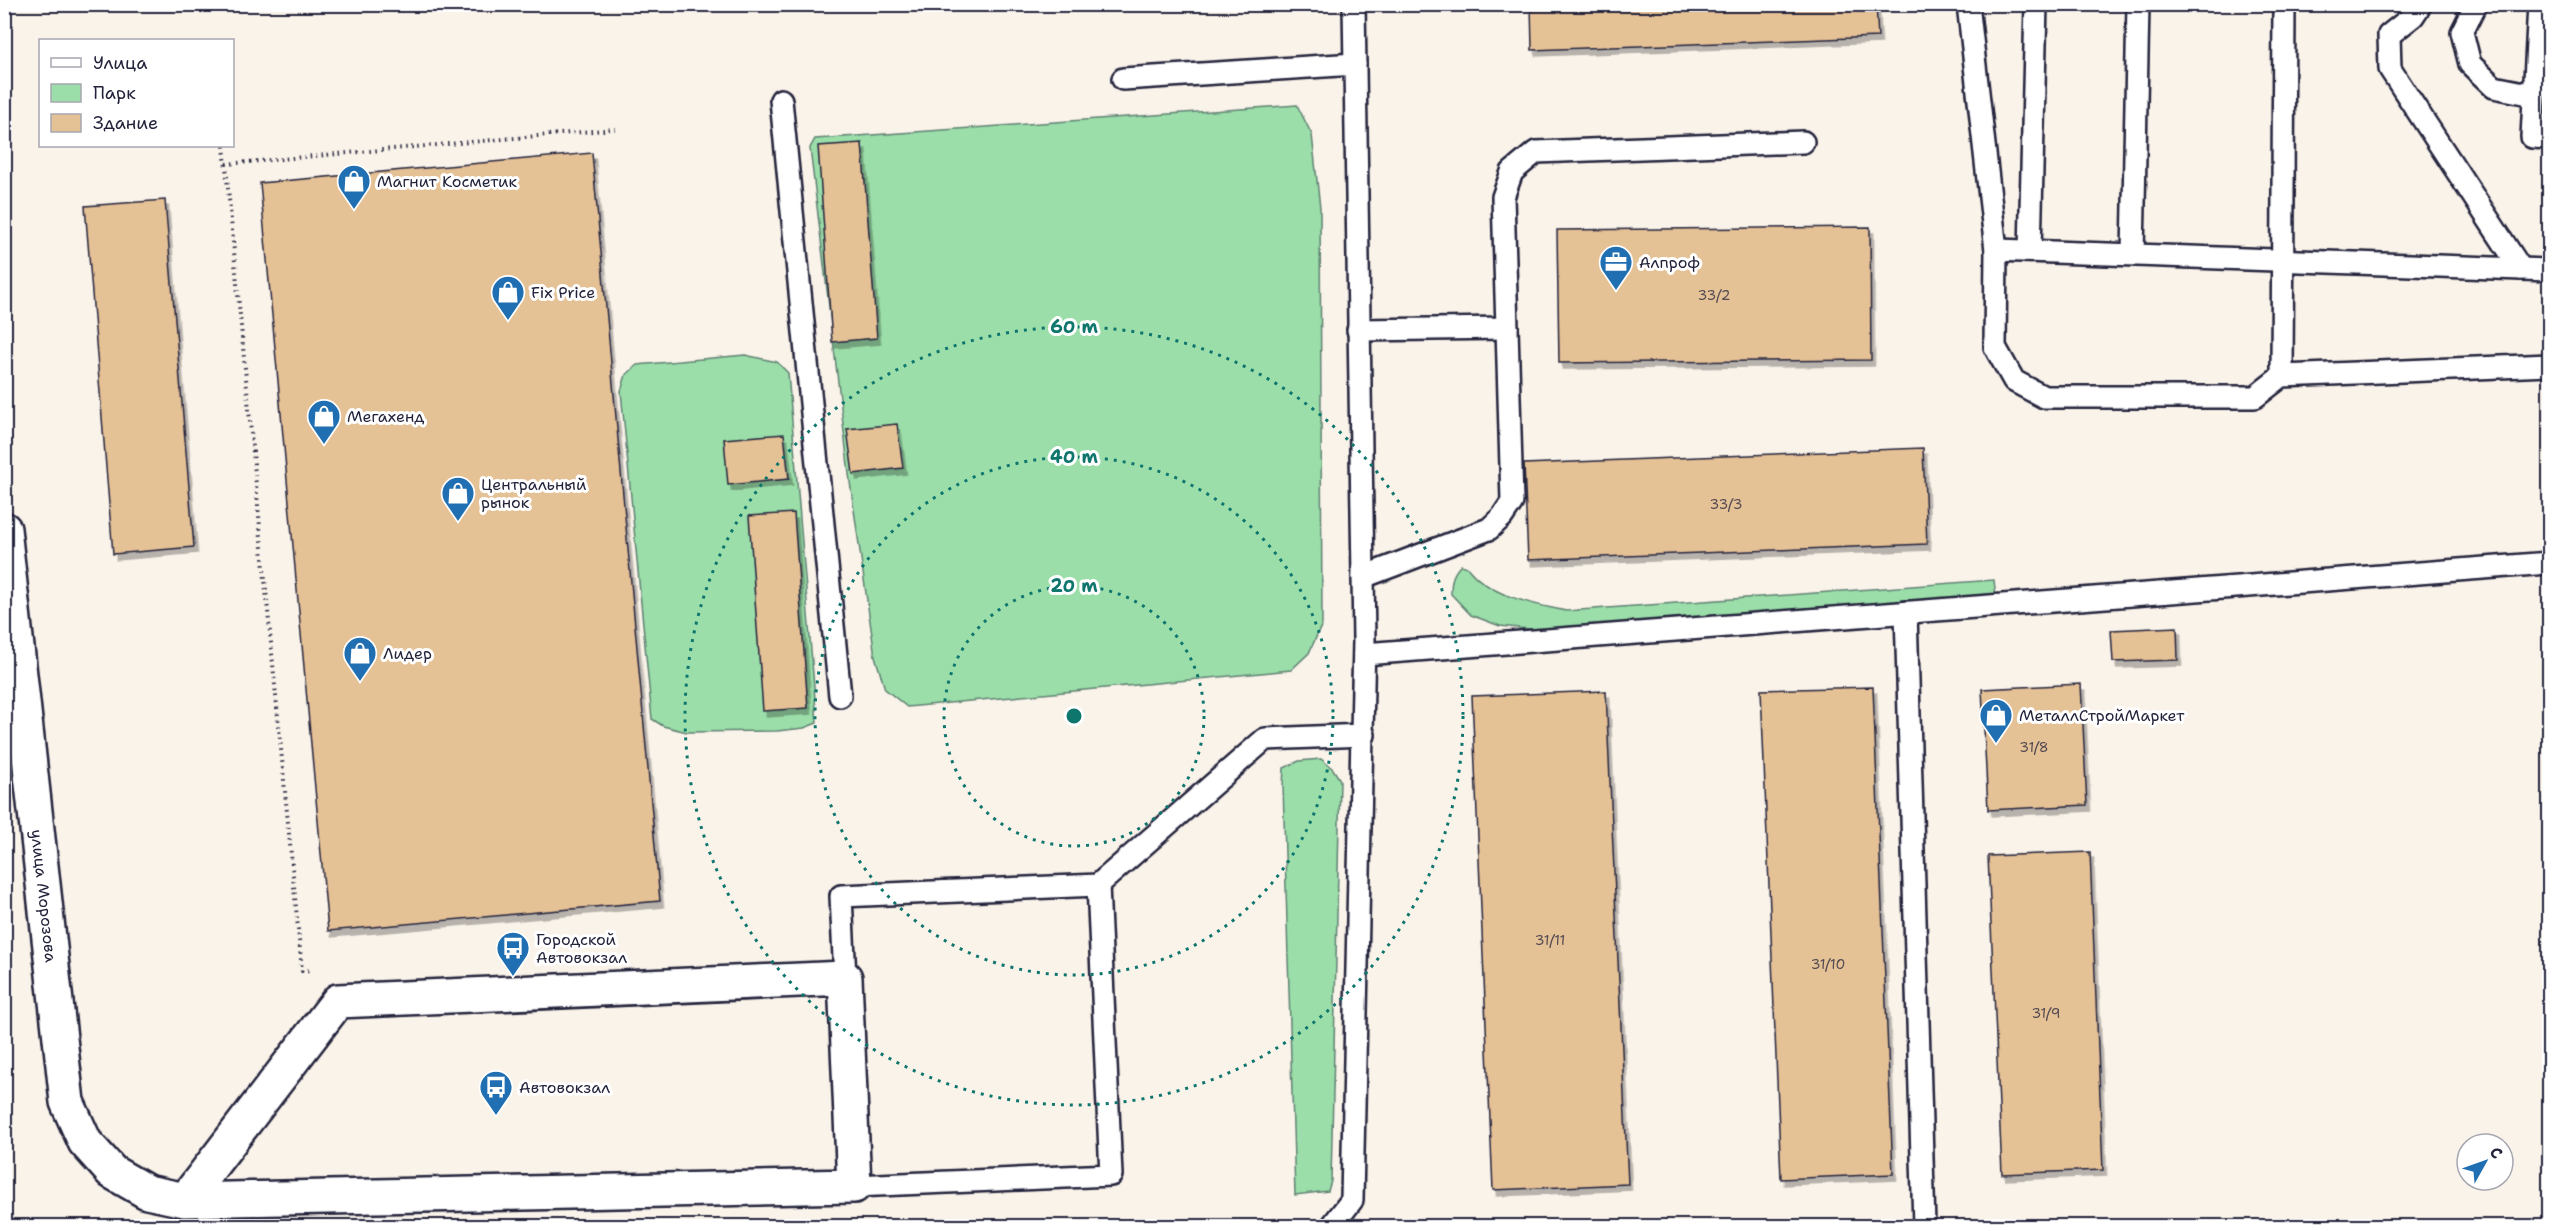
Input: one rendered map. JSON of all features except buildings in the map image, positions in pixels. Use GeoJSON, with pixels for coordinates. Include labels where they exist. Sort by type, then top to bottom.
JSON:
{"type":"FeatureCollection","features":[{"type":"Feature","properties":{"kind":"street","name":"улица Морозова"},"geometry":{"type":"LineString","coordinates":[[4,529],[67,1101],[85,1142],[112,1172],[147,1192],[185,1200],[854,1186]]}},
{"type":"Feature","properties":{"kind":"street"},"geometry":{"type":"LineString","coordinates":[[185,1200],[338,1001],[845,978],[854,1186]]}},
{"type":"Feature","properties":{"kind":"lane"},"geometry":{"type":"LineString","coordinates":[[1332,1227],[1352,1200],[1364,735],[1364,578],[1354,4]]}},
{"type":"Feature","properties":{"kind":"lane"},"geometry":{"type":"LineString","coordinates":[[1968,4],[1995,250],[1995,347],[2014,381],[2044,397],[2255,397],[2282,376],[2550,365]]}},
{"type":"Feature","properties":{"kind":"lane"},"geometry":{"type":"LineString","coordinates":[[2030,251],[2036,4]]}},
{"type":"Feature","properties":{"kind":"lane"},"geometry":{"type":"LineString","coordinates":[[2133,254],[2138,4]]}},
{"type":"Feature","properties":{"kind":"lane"},"geometry":{"type":"LineString","coordinates":[[2282,376],[2284,4]]}},
{"type":"Feature","properties":{"kind":"lane"},"geometry":{"type":"LineString","coordinates":[[2421,4],[2413,16],[2389,35],[2390,69],[2521,269]]}},
{"type":"Feature","properties":{"kind":"lane"},"geometry":{"type":"LineString","coordinates":[[2476,4],[2462,32],[2470,64],[2494,87],[2534,95]]}},
{"type":"Feature","properties":{"kind":"lane"},"geometry":{"type":"LineString","coordinates":[[2539,4],[2532,137],[2550,138]]}},
{"type":"Feature","properties":{"kind":"lane"},"geometry":{"type":"LineString","coordinates":[[1123,79],[1354,64]]}},
{"type":"Feature","properties":{"kind":"lane"},"geometry":{"type":"LineString","coordinates":[[781,100],[840,696]]}},
{"type":"Feature","properties":{"kind":"lane"},"geometry":{"type":"LineString","coordinates":[[1364,578],[1489,529],[1502,517],[1512,502],[1503,197],[1512,172],[1536,152],[1803,142]]}},
{"type":"Feature","properties":{"kind":"lane"},"geometry":{"type":"LineString","coordinates":[[1995,250],[2550,270]]}},
{"type":"Feature","properties":{"kind":"lane"},"geometry":{"type":"LineString","coordinates":[[1358,330],[1507,328]]}},
{"type":"Feature","properties":{"kind":"lane"},"geometry":{"type":"LineString","coordinates":[[1364,654],[2550,562]]}},
{"type":"Feature","properties":{"kind":"lane"},"geometry":{"type":"LineString","coordinates":[[1906,612],[1924,1227]]}},
{"type":"Feature","properties":{"kind":"lane"},"geometry":{"type":"LineString","coordinates":[[845,978],[841,896],[1098,885],[1265,739],[1364,735]]}},
{"type":"Feature","properties":{"kind":"lane"},"geometry":{"type":"LineString","coordinates":[[854,1186],[1111,1175],[1098,885]]}},
{"type":"Feature","properties":{"kind":"path"},"geometry":{"type":"LineString","coordinates":[[226,164],[615,129]]}},
{"type":"Feature","properties":{"kind":"path"},"geometry":{"type":"LineString","coordinates":[[224,147],[302,971],[314,970]]}},
{"type":"Feature","properties":{"kind":"green space"},"geometry":{"type":"Polygon","coordinates":[[[1297,105],[1312,135],[1320,208],[1322,624],[1309,653],[1291,670],[907,707],[885,689],[875,656],[850,482],[810,148],[815,139],[1297,105]]]}},
{"type":"Feature","properties":{"kind":"green space"},"geometry":{"type":"Polygon","coordinates":[[[745,355],[777,362],[788,373],[817,723],[804,728],[777,731],[687,732],[663,726],[652,719],[621,391],[626,375],[637,365],[745,355]]]}},
{"type":"Feature","properties":{"kind":"green space"},"geometry":{"type":"Polygon","coordinates":[[[1461,565],[1467,567],[1476,577],[1499,592],[1526,602],[1566,611],[1994,580],[1996,598],[1548,631],[1500,626],[1471,615],[1451,594],[1453,578],[1461,565]]]}},
{"type":"Feature","properties":{"kind":"green space"},"geometry":{"type":"Polygon","coordinates":[[[1321,759],[1333,769],[1340,780],[1331,1181],[1328,1191],[1295,1195],[1284,768],[1299,761],[1321,759]]]}},
{"type":"Feature","properties":{"kind":"place","name":"Магнит Косметик"},"geometry":{"type":"Point","coordinates":[354,210]}},
{"type":"Feature","properties":{"kind":"place","name":"Алпроф"},"geometry":{"type":"Point","coordinates":[1616,291]}},
{"type":"Feature","properties":{"kind":"place","name":"Fix Price"},"geometry":{"type":"Point","coordinates":[508,321]}},
{"type":"Feature","properties":{"kind":"place","name":"Мегахенд"},"geometry":{"type":"Point","coordinates":[324,445]}},
{"type":"Feature","properties":{"kind":"place","name":"Центральный рынок"},"geometry":{"type":"Point","coordinates":[458,522]}},
{"type":"Feature","properties":{"kind":"place","name":"Лидер"},"geometry":{"type":"Point","coordinates":[360,682]}},
{"type":"Feature","properties":{"kind":"place","name":"МеталлСтройМаркет"},"geometry":{"type":"Point","coordinates":[1996,744]}},
{"type":"Feature","properties":{"kind":"place","name":"Городской Автовокзал"},"geometry":{"type":"Point","coordinates":[513,977]}},
{"type":"Feature","properties":{"kind":"place","name":"Автовокзал"},"geometry":{"type":"Point","coordinates":[496,1116]}}]}
